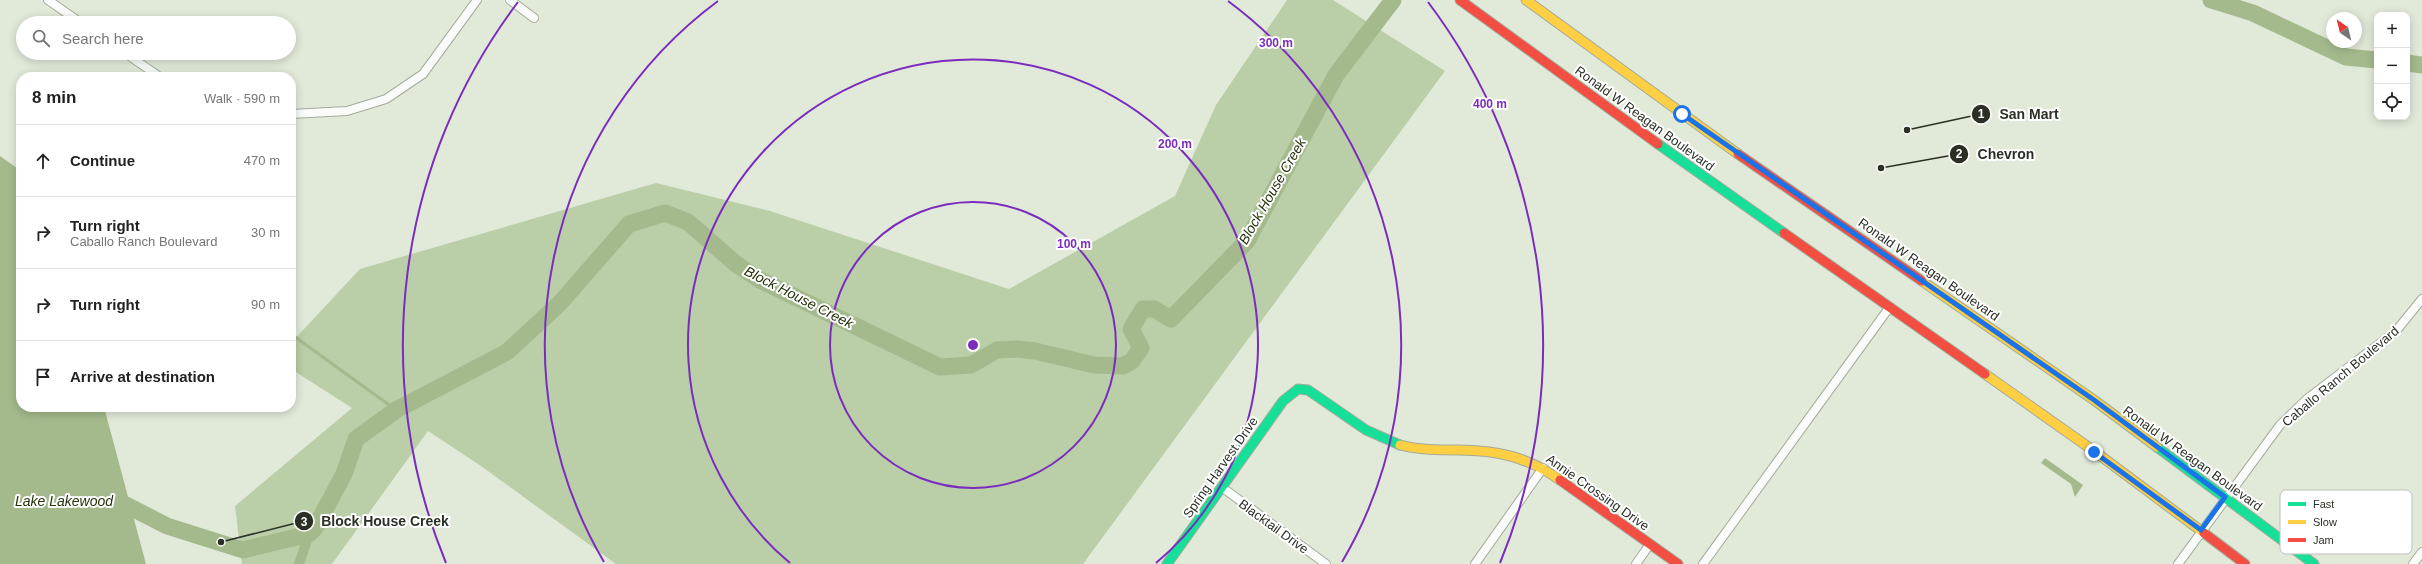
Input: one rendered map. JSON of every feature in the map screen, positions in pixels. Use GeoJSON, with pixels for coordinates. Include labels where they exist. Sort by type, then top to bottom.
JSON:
{"type":"FeatureCollection","features":[{"type":"Feature","properties":{"kind":"main road","name":"Ronald W Reagan Boulevard"},"geometry":{"type":"LineString","coordinates":[[1460,0],[1888,308],[2094,452],[2245,564]]}},
{"type":"Feature","properties":{"kind":"main road","name":"Ronald W Reagan Boulevard"},"geometry":{"type":"LineString","coordinates":[[1526,0],[1730,148],[2094,400],[2280,538]]}},
{"type":"Feature","properties":{"kind":"main road","name":"Annie Crossing Drive"},"geometry":{"type":"LineString","coordinates":[[1298,389],[1308,390],[1363,429],[1381,438],[1428,450],[1489,451],[1508,454],[1543,468],[1678,564]]}},
{"type":"Feature","properties":{"kind":"main road","name":"Spring Harvest Drive"},"geometry":{"type":"LineString","coordinates":[[1167,564],[1223,488],[1283,401],[1298,389]]}},
{"type":"Feature","properties":{"kind":"main road","name":"Ronald W Reagan Boulevard"},"geometry":{"type":"LineString","coordinates":[[2301,554],[2314,564]]}},
{"type":"Feature","properties":{"kind":"street"},"geometry":{"type":"LineString","coordinates":[[48,0],[71,16]]}},
{"type":"Feature","properties":{"kind":"street"},"geometry":{"type":"LineString","coordinates":[[296,114],[347,111],[386,99],[423,74],[477,0]]}},
{"type":"Feature","properties":{"kind":"street"},"geometry":{"type":"LineString","coordinates":[[510,0],[534,18]]}},
{"type":"Feature","properties":{"kind":"street"},"geometry":{"type":"LineString","coordinates":[[135,60],[153,72]]}},
{"type":"Feature","properties":{"kind":"street","name":"Caballo Ranch Boulevard"},"geometry":{"type":"LineString","coordinates":[[2178,564],[2267,440],[2293,412],[2396,331],[2422,298]]}},
{"type":"Feature","properties":{"kind":"street"},"geometry":{"type":"LineString","coordinates":[[1703,564],[1888,308]]}},
{"type":"Feature","properties":{"kind":"street"},"geometry":{"type":"LineString","coordinates":[[1475,564],[1543,468]]}},
{"type":"Feature","properties":{"kind":"street","name":"Blacktail Drive"},"geometry":{"type":"LineString","coordinates":[[1223,488],[1326,564]]}},
{"type":"Feature","properties":{"kind":"street"},"geometry":{"type":"LineString","coordinates":[[1636,564],[1650,544]]}},
{"type":"Feature","properties":{"kind":"street"},"geometry":{"type":"LineString","coordinates":[[2413,564],[2422,552]]}},
{"type":"Feature","properties":{"kind":"shaded area"},"geometry":{"type":"Polygon","coordinates":[[[1287,0],[1333,0],[1445,71],[1083,564],[616,564],[481,466],[428,431],[332,564],[242,564],[235,506],[352,408],[296,372],[296,338],[360,269],[656,183],[770,211],[1009,289],[1175,196],[1216,105],[1287,0]]]}},
{"type":"Feature","properties":{"kind":"water","name":"Lake Lakewood"},"geometry":{"type":"Polygon","coordinates":[[[0,156],[16,167],[16,412],[105,412],[146,564],[0,564],[0,156]]]}},
{"type":"Feature","properties":{"kind":"water"},"geometry":{"type":"Polygon","coordinates":[[[2045,458],[2083,485],[2075,497],[2071,484],[2041,463],[2045,458]]]}},
{"type":"Feature","properties":{"kind":"waterway","name":"Block House Creek"},"geometry":{"type":"LineString","coordinates":[[110,499],[128,506],[167,526],[243,550],[309,534],[315,528],[344,474],[356,439],[396,410],[507,352],[560,303],[629,224],[665,213],[688,222],[736,264],[760,280],[940,367],[971,365],[997,350],[1017,349],[1035,351],[1094,365],[1123,366],[1132,361],[1141,348],[1131,329],[1143,309],[1154,309],[1171,319],[1247,241],[1336,75],[1393,0]]}},
{"type":"Feature","properties":{"kind":"waterway","name":"Block House Creek"},"geometry":{"type":"LineString","coordinates":[[2211,0],[2253,13],[2346,57],[2374,60]]}},
{"type":"Feature","properties":{"kind":"waterway","name":"Block House Creek"},"geometry":{"type":"LineString","coordinates":[[2410,63],[2422,65]]}},
{"type":"Feature","properties":{"kind":"waterway"},"geometry":{"type":"LineString","coordinates":[[296,338],[396,410]]}},
{"type":"Feature","properties":{"kind":"waterway"},"geometry":{"type":"LineString","coordinates":[[299,564],[309,534]]}},
{"type":"Feature","properties":{"kind":"traffic: fast"},"geometry":{"type":"LineString","coordinates":[[1658,144],[1784,233]]}},
{"type":"Feature","properties":{"kind":"traffic: fast"},"geometry":{"type":"LineString","coordinates":[[1167,564],[1283,401],[1298,389],[1308,390],[1366,430],[1400,445]]}},
{"type":"Feature","properties":{"kind":"traffic: fast"},"geometry":{"type":"LineString","coordinates":[[2157,447],[2280,539]]}},
{"type":"Feature","properties":{"kind":"traffic: fast"},"geometry":{"type":"LineString","coordinates":[[2301,554],[2314,564]]}},
{"type":"Feature","properties":{"kind":"traffic: slow"},"geometry":{"type":"LineString","coordinates":[[1526,0],[1738,154]]}},
{"type":"Feature","properties":{"kind":"traffic: slow"},"geometry":{"type":"LineString","coordinates":[[1922,281],[2094,400],[2157,447]]}},
{"type":"Feature","properties":{"kind":"traffic: slow"},"geometry":{"type":"LineString","coordinates":[[1985,374],[2094,451],[2204,533]]}},
{"type":"Feature","properties":{"kind":"traffic: slow"},"geometry":{"type":"LineString","coordinates":[[1400,445],[1422,449],[1472,450],[1499,453],[1524,460],[1560,480]]}},
{"type":"Feature","properties":{"kind":"traffic: jam"},"geometry":{"type":"LineString","coordinates":[[1460,0],[1658,144]]}},
{"type":"Feature","properties":{"kind":"traffic: jam"},"geometry":{"type":"LineString","coordinates":[[1738,154],[1922,281]]}},
{"type":"Feature","properties":{"kind":"traffic: jam"},"geometry":{"type":"LineString","coordinates":[[1784,233],[1985,374]]}},
{"type":"Feature","properties":{"kind":"traffic: jam"},"geometry":{"type":"LineString","coordinates":[[1560,480],[1678,564]]}},
{"type":"Feature","properties":{"kind":"traffic: jam"},"geometry":{"type":"LineString","coordinates":[[2204,533],[2245,564]]}},
{"type":"Feature","properties":{"kind":"place","name":"San Mart"},"geometry":{"type":"Point","coordinates":[1907,130]}},
{"type":"Feature","properties":{"kind":"place","name":"Chevron"},"geometry":{"type":"Point","coordinates":[1881,168]}},
{"type":"Feature","properties":{"kind":"place","name":"Block House Creek"},"geometry":{"type":"Point","coordinates":[221,542]}},
{"type":"Feature","properties":{"kind":"route"},"geometry":{"type":"LineString","coordinates":[[1682,114],[2094,400],[2225,497],[2201,530],[2094,452]]}}]}
